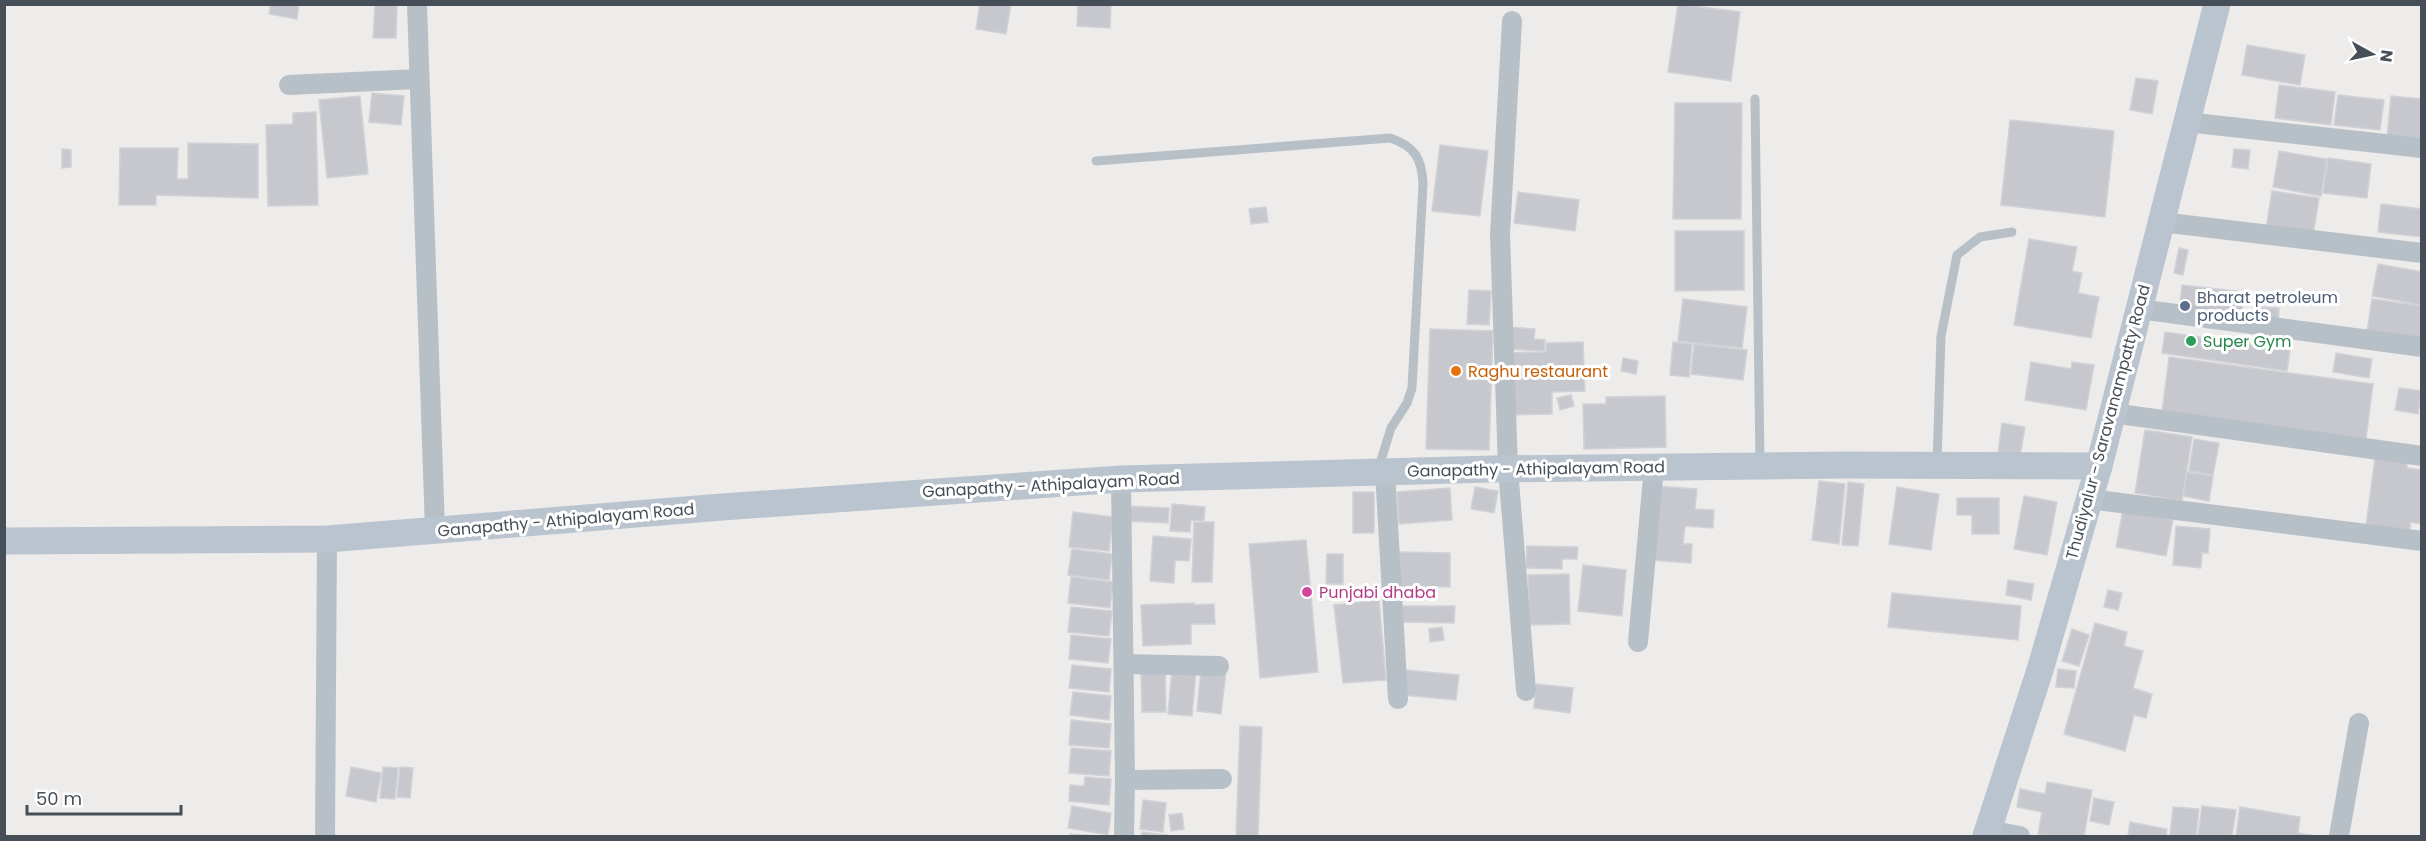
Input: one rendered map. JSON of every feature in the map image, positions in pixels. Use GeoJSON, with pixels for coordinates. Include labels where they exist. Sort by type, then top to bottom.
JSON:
{"type":"FeatureCollection","features":[{"type":"Feature","properties":{"kind":"main road","name":"Thudiyalur - Saravanampatty Road"},"geometry":{"type":"LineString","coordinates":[[1987,833],[2040,670],[2099,466],[2217,4]]}},
{"type":"Feature","properties":{"kind":"main road","name":"Ganapathy - Athipalayam Road"},"geometry":{"type":"LineString","coordinates":[[4,541],[327,539],[722,507],[1121,479],[1508,468],[2099,466]]}},
{"type":"Feature","properties":{"kind":"street"},"geometry":{"type":"LineString","coordinates":[[417,4],[435,530]]}},
{"type":"Feature","properties":{"kind":"street"},"geometry":{"type":"LineString","coordinates":[[1512,21],[1500,234],[1508,468],[1526,691]]}},
{"type":"Feature","properties":{"kind":"street"},"geometry":{"type":"LineString","coordinates":[[289,85],[420,79]]}},
{"type":"Feature","properties":{"kind":"street"},"geometry":{"type":"LineString","coordinates":[[2187,122],[2421,148]]}},
{"type":"Feature","properties":{"kind":"street"},"geometry":{"type":"LineString","coordinates":[[2161,222],[2421,253]]}},
{"type":"Feature","properties":{"kind":"street"},"geometry":{"type":"LineString","coordinates":[[2139,309],[2421,347]]}},
{"type":"Feature","properties":{"kind":"street"},"geometry":{"type":"LineString","coordinates":[[2112,413],[2421,456]]}},
{"type":"Feature","properties":{"kind":"street"},"geometry":{"type":"LineString","coordinates":[[1638,642],[1654,467]]}},
{"type":"Feature","properties":{"kind":"street"},"geometry":{"type":"LineString","coordinates":[[1381,472],[1398,699]]}},
{"type":"Feature","properties":{"kind":"street"},"geometry":{"type":"LineString","coordinates":[[1121,479],[1124,837]]}},
{"type":"Feature","properties":{"kind":"street"},"geometry":{"type":"LineString","coordinates":[[2089,499],[2421,541]]}},
{"type":"Feature","properties":{"kind":"street"},"geometry":{"type":"LineString","coordinates":[[325,837],[327,539]]}},
{"type":"Feature","properties":{"kind":"street"},"geometry":{"type":"LineString","coordinates":[[1124,664],[1219,666]]}},
{"type":"Feature","properties":{"kind":"street"},"geometry":{"type":"LineString","coordinates":[[2338,837],[2359,723]]}},
{"type":"Feature","properties":{"kind":"street"},"geometry":{"type":"LineString","coordinates":[[1125,780],[1222,779]]}},
{"type":"Feature","properties":{"kind":"street"},"geometry":{"type":"LineString","coordinates":[[1987,833],[2019,837]]}},
{"type":"Feature","properties":{"kind":"lane"},"geometry":{"type":"LineString","coordinates":[[1755,99],[1760,466]]}},
{"type":"Feature","properties":{"kind":"lane"},"geometry":{"type":"LineString","coordinates":[[1096,162],[1390,138],[1406,143],[1422,169],[1423,184],[1412,388],[1407,403],[1391,428],[1381,472]]}},
{"type":"Feature","properties":{"kind":"lane"},"geometry":{"type":"LineString","coordinates":[[1937,466],[1941,336],[1957,255],[1980,237],[2012,232]]}},
{"type":"Feature","properties":{"kind":"building"},"geometry":{"type":"Polygon","coordinates":[[[271,4],[299,4],[297,19],[269,14],[271,4]]]}},
{"type":"Feature","properties":{"kind":"building"},"geometry":{"type":"Polygon","coordinates":[[[375,4],[397,4],[396,38],[373,38],[375,4]]]}},
{"type":"Feature","properties":{"kind":"building"},"geometry":{"type":"Polygon","coordinates":[[[980,4],[1011,4],[1006,34],[976,29],[980,4]]]}},
{"type":"Feature","properties":{"kind":"building"},"geometry":{"type":"Polygon","coordinates":[[[1078,4],[1111,4],[1110,28],[1077,26],[1078,4]]]}},
{"type":"Feature","properties":{"kind":"building"},"geometry":{"type":"Polygon","coordinates":[[[1678,4],[1740,12],[1731,81],[1668,72],[1678,4]]]}},
{"type":"Feature","properties":{"kind":"building"},"geometry":{"type":"Polygon","coordinates":[[[2247,45],[2305,55],[2300,85],[2242,75],[2247,45]]]}},
{"type":"Feature","properties":{"kind":"building"},"geometry":{"type":"Polygon","coordinates":[[[2136,78],[2158,81],[2152,114],[2130,110],[2136,78]]]}},
{"type":"Feature","properties":{"kind":"building"},"geometry":{"type":"Polygon","coordinates":[[[2279,85],[2335,92],[2331,125],[2275,118],[2279,85]]]}},
{"type":"Feature","properties":{"kind":"building"},"geometry":{"type":"Polygon","coordinates":[[[372,93],[404,96],[401,125],[369,122],[372,93]]]}},
{"type":"Feature","properties":{"kind":"building"},"geometry":{"type":"Polygon","coordinates":[[[2338,95],[2384,100],[2380,130],[2334,125],[2338,95]]]}},
{"type":"Feature","properties":{"kind":"building"},"geometry":{"type":"Polygon","coordinates":[[[360,96],[368,174],[327,178],[319,100],[360,96]]]}},
{"type":"Feature","properties":{"kind":"building"},"geometry":{"type":"Polygon","coordinates":[[[2391,96],[2422,99],[2422,142],[2387,138],[2391,96]]]}},
{"type":"Feature","properties":{"kind":"building"},"geometry":{"type":"Polygon","coordinates":[[[1675,103],[1742,103],[1741,219],[1673,219],[1675,103]]]}},
{"type":"Feature","properties":{"kind":"building"},"geometry":{"type":"Polygon","coordinates":[[[316,112],[318,205],[268,206],[266,125],[293,124],[293,113],[316,112]]]}},
{"type":"Feature","properties":{"kind":"building"},"geometry":{"type":"Polygon","coordinates":[[[2010,120],[2114,131],[2105,217],[2001,205],[2010,120]]]}},
{"type":"Feature","properties":{"kind":"building"},"geometry":{"type":"Polygon","coordinates":[[[188,143],[258,144],[258,198],[156,195],[156,205],[119,205],[120,148],[178,148],[177,179],[188,179],[188,143]]]}},
{"type":"Feature","properties":{"kind":"building"},"geometry":{"type":"Polygon","coordinates":[[[1440,145],[1488,151],[1480,216],[1432,211],[1440,145]]]}},
{"type":"Feature","properties":{"kind":"building"},"geometry":{"type":"Polygon","coordinates":[[[62,149],[71,150],[71,167],[62,168],[62,149]]]}},
{"type":"Feature","properties":{"kind":"building"},"geometry":{"type":"Polygon","coordinates":[[[2234,149],[2250,150],[2248,169],[2232,167],[2234,149]]]}},
{"type":"Feature","properties":{"kind":"building"},"geometry":{"type":"Polygon","coordinates":[[[2279,151],[2327,159],[2321,196],[2273,187],[2279,151]]]}},
{"type":"Feature","properties":{"kind":"building"},"geometry":{"type":"Polygon","coordinates":[[[2328,158],[2371,164],[2367,198],[2323,193],[2328,158]]]}},
{"type":"Feature","properties":{"kind":"building"},"geometry":{"type":"Polygon","coordinates":[[[2272,191],[2319,198],[2313,236],[2266,229],[2272,191]]]}},
{"type":"Feature","properties":{"kind":"building"},"geometry":{"type":"Polygon","coordinates":[[[1518,192],[1579,200],[1575,231],[1514,223],[1518,192]]]}},
{"type":"Feature","properties":{"kind":"building"},"geometry":{"type":"Polygon","coordinates":[[[2381,204],[2422,209],[2422,237],[2378,232],[2381,204]]]}},
{"type":"Feature","properties":{"kind":"building"},"geometry":{"type":"Polygon","coordinates":[[[1266,207],[1268,222],[1251,224],[1249,209],[1266,207]]]}},
{"type":"Feature","properties":{"kind":"building"},"geometry":{"type":"Polygon","coordinates":[[[1675,231],[1744,231],[1744,290],[1675,291],[1675,231]]]}},
{"type":"Feature","properties":{"kind":"building"},"geometry":{"type":"Polygon","coordinates":[[[2029,239],[2077,247],[2072,271],[2082,273],[2078,293],[2099,297],[2091,338],[2014,325],[2029,239]]]}},
{"type":"Feature","properties":{"kind":"building"},"geometry":{"type":"Polygon","coordinates":[[[2179,248],[2188,250],[2183,275],[2174,273],[2179,248]]]}},
{"type":"Feature","properties":{"kind":"building"},"geometry":{"type":"Polygon","coordinates":[[[2378,264],[2422,272],[2422,305],[2372,296],[2378,264]]]}},
{"type":"Feature","properties":{"kind":"building"},"geometry":{"type":"Polygon","coordinates":[[[2182,285],[2244,292],[2241,319],[2179,312],[2182,285]]]}},
{"type":"Feature","properties":{"kind":"building"},"geometry":{"type":"Polygon","coordinates":[[[1469,290],[1491,291],[1489,325],[1467,324],[1469,290]]]}},
{"type":"Feature","properties":{"kind":"building"},"geometry":{"type":"Polygon","coordinates":[[[1683,299],[1747,307],[1742,348],[1678,341],[1683,299]]]}},
{"type":"Feature","properties":{"kind":"building"},"geometry":{"type":"Polygon","coordinates":[[[2372,299],[2422,306],[2422,339],[2367,331],[2372,299]]]}},
{"type":"Feature","properties":{"kind":"building"},"geometry":{"type":"Polygon","coordinates":[[[2262,307],[2279,308],[2278,326],[2260,324],[2262,307]]]}},
{"type":"Feature","properties":{"kind":"building"},"geometry":{"type":"Polygon","coordinates":[[[1507,327],[1535,329],[1534,339],[1545,340],[1544,351],[1506,349],[1507,327]]]}},
{"type":"Feature","properties":{"kind":"building"},"geometry":{"type":"Polygon","coordinates":[[[1430,329],[1493,331],[1489,450],[1426,449],[1430,329]]]}},
{"type":"Feature","properties":{"kind":"building"},"geometry":{"type":"Polygon","coordinates":[[[2165,332],[2290,350],[2287,371],[2162,353],[2165,332]]]}},
{"type":"Feature","properties":{"kind":"building"},"geometry":{"type":"Polygon","coordinates":[[[1583,342],[1585,391],[1552,392],[1552,414],[1507,415],[1505,353],[1546,352],[1546,343],[1583,342]]]}},
{"type":"Feature","properties":{"kind":"building"},"geometry":{"type":"Polygon","coordinates":[[[1673,342],[1692,344],[1689,377],[1670,375],[1673,342]]]}},
{"type":"Feature","properties":{"kind":"building"},"geometry":{"type":"Polygon","coordinates":[[[1694,344],[1747,350],[1743,380],[1691,374],[1694,344]]]}},
{"type":"Feature","properties":{"kind":"building"},"geometry":{"type":"Polygon","coordinates":[[[2336,353],[2372,359],[2369,378],[2333,372],[2336,353]]]}},
{"type":"Feature","properties":{"kind":"building"},"geometry":{"type":"Polygon","coordinates":[[[2169,357],[2373,384],[2366,439],[2162,412],[2169,357]]]}},
{"type":"Feature","properties":{"kind":"building"},"geometry":{"type":"Polygon","coordinates":[[[1623,358],[1638,361],[1636,374],[1621,371],[1623,358]]]}},
{"type":"Feature","properties":{"kind":"building"},"geometry":{"type":"Polygon","coordinates":[[[2031,362],[2071,369],[2072,362],[2094,365],[2086,410],[2025,400],[2031,362]]]}},
{"type":"Feature","properties":{"kind":"building"},"geometry":{"type":"Polygon","coordinates":[[[2399,388],[2422,391],[2418,414],[2395,410],[2399,388]]]}},
{"type":"Feature","properties":{"kind":"building"},"geometry":{"type":"Polygon","coordinates":[[[1571,395],[1574,406],[1560,410],[1557,398],[1571,395]]]}},
{"type":"Feature","properties":{"kind":"building"},"geometry":{"type":"Polygon","coordinates":[[[1665,396],[1666,447],[1584,449],[1583,404],[1606,404],[1606,397],[1665,396]]]}},
{"type":"Feature","properties":{"kind":"building"},"geometry":{"type":"Polygon","coordinates":[[[2002,423],[2025,427],[2020,456],[1998,453],[2002,423]]]}},
{"type":"Feature","properties":{"kind":"building"},"geometry":{"type":"Polygon","coordinates":[[[2145,430],[2192,437],[2182,501],[2135,493],[2145,430]]]}},
{"type":"Feature","properties":{"kind":"building"},"geometry":{"type":"Polygon","coordinates":[[[2194,439],[2219,443],[2213,475],[2189,471],[2194,439]]]}},
{"type":"Feature","properties":{"kind":"building"},"geometry":{"type":"Polygon","coordinates":[[[2375,458],[2407,463],[2407,468],[2422,470],[2422,524],[2411,522],[2409,532],[2366,526],[2375,458]]]}},
{"type":"Feature","properties":{"kind":"building"},"geometry":{"type":"Polygon","coordinates":[[[2187,472],[2213,476],[2209,501],[2183,496],[2187,472]]]}},
{"type":"Feature","properties":{"kind":"building"},"geometry":{"type":"Polygon","coordinates":[[[1819,481],[1845,484],[1839,544],[1812,540],[1819,481]]]}},
{"type":"Feature","properties":{"kind":"building"},"geometry":{"type":"Polygon","coordinates":[[[1848,482],[1864,484],[1858,546],[1842,545],[1848,482]]]}},
{"type":"Feature","properties":{"kind":"building"},"geometry":{"type":"Polygon","coordinates":[[[1655,486],[1697,489],[1695,509],[1714,510],[1713,528],[1685,526],[1683,544],[1692,544],[1691,563],[1649,560],[1655,486]]]}},
{"type":"Feature","properties":{"kind":"building"},"geometry":{"type":"Polygon","coordinates":[[[1475,487],[1498,491],[1494,513],[1471,509],[1475,487]]]}},
{"type":"Feature","properties":{"kind":"building"},"geometry":{"type":"Polygon","coordinates":[[[1897,487],[1939,494],[1931,550],[1889,544],[1897,487]]]}},
{"type":"Feature","properties":{"kind":"building"},"geometry":{"type":"Polygon","coordinates":[[[1450,488],[1452,520],[1399,524],[1397,492],[1450,488]]]}},
{"type":"Feature","properties":{"kind":"building"},"geometry":{"type":"Polygon","coordinates":[[[1353,492],[1374,492],[1374,533],[1353,533],[1353,492]]]}},
{"type":"Feature","properties":{"kind":"building"},"geometry":{"type":"Polygon","coordinates":[[[2024,496],[2057,502],[2047,555],[2014,549],[2024,496]]]}},
{"type":"Feature","properties":{"kind":"building"},"geometry":{"type":"Polygon","coordinates":[[[1957,498],[1999,498],[1999,534],[1972,534],[1972,515],[1957,515],[1957,498]]]}},
{"type":"Feature","properties":{"kind":"building"},"geometry":{"type":"Polygon","coordinates":[[[1172,504],[1205,507],[1204,521],[1191,520],[1190,532],[1170,531],[1172,504]]]}},
{"type":"Feature","properties":{"kind":"building"},"geometry":{"type":"Polygon","coordinates":[[[1127,506],[1169,508],[1168,523],[1126,521],[1127,506]]]}},
{"type":"Feature","properties":{"kind":"building"},"geometry":{"type":"Polygon","coordinates":[[[2123,510],[2173,520],[2166,556],[2116,547],[2123,510]]]}},
{"type":"Feature","properties":{"kind":"building"},"geometry":{"type":"Polygon","coordinates":[[[1073,512],[1113,517],[1109,551],[1069,547],[1073,512]]]}},
{"type":"Feature","properties":{"kind":"building"},"geometry":{"type":"Polygon","coordinates":[[[1194,522],[1214,522],[1212,582],[1192,582],[1194,522]]]}},
{"type":"Feature","properties":{"kind":"building"},"geometry":{"type":"Polygon","coordinates":[[[2176,526],[2210,529],[2208,553],[2202,553],[2201,568],[2173,565],[2176,526]]]}},
{"type":"Feature","properties":{"kind":"building"},"geometry":{"type":"Polygon","coordinates":[[[1153,536],[1191,539],[1189,561],[1175,560],[1174,583],[1150,581],[1153,536]]]}},
{"type":"Feature","properties":{"kind":"building"},"geometry":{"type":"Polygon","coordinates":[[[1306,540],[1318,672],[1260,678],[1249,544],[1306,540]]]}},
{"type":"Feature","properties":{"kind":"building"},"geometry":{"type":"Polygon","coordinates":[[[1527,546],[1578,547],[1577,559],[1562,559],[1562,569],[1526,568],[1527,546]]]}},
{"type":"Feature","properties":{"kind":"building"},"geometry":{"type":"Polygon","coordinates":[[[1072,549],[1112,554],[1109,580],[1068,575],[1072,549]]]}},
{"type":"Feature","properties":{"kind":"building"},"geometry":{"type":"Polygon","coordinates":[[[1399,552],[1450,553],[1450,587],[1399,586],[1399,552]]]}},
{"type":"Feature","properties":{"kind":"building"},"geometry":{"type":"Polygon","coordinates":[[[1327,554],[1343,554],[1343,584],[1326,584],[1327,554]]]}},
{"type":"Feature","properties":{"kind":"building"},"geometry":{"type":"Polygon","coordinates":[[[1583,565],[1626,570],[1622,616],[1578,611],[1583,565]]]}},
{"type":"Feature","properties":{"kind":"building"},"geometry":{"type":"Polygon","coordinates":[[[1569,574],[1570,624],[1529,625],[1528,575],[1569,574]]]}},
{"type":"Feature","properties":{"kind":"building"},"geometry":{"type":"Polygon","coordinates":[[[1071,577],[1113,582],[1110,608],[1068,603],[1071,577]]]}},
{"type":"Feature","properties":{"kind":"building"},"geometry":{"type":"Polygon","coordinates":[[[2008,580],[2034,584],[2031,600],[2006,595],[2008,580]]]}},
{"type":"Feature","properties":{"kind":"building"},"geometry":{"type":"Polygon","coordinates":[[[2108,590],[2122,593],[2118,610],[2104,607],[2108,590]]]}},
{"type":"Feature","properties":{"kind":"building"},"geometry":{"type":"Polygon","coordinates":[[[1892,593],[2021,606],[2018,640],[1888,627],[1892,593]]]}},
{"type":"Feature","properties":{"kind":"building"},"geometry":{"type":"Polygon","coordinates":[[[1379,600],[1386,680],[1343,683],[1334,605],[1379,600]]]}},
{"type":"Feature","properties":{"kind":"building"},"geometry":{"type":"Polygon","coordinates":[[[1194,603],[1194,605],[1214,604],[1215,624],[1191,624],[1191,644],[1143,646],[1141,605],[1194,603]]]}},
{"type":"Feature","properties":{"kind":"building"},"geometry":{"type":"Polygon","coordinates":[[[1402,606],[1455,606],[1454,623],[1402,622],[1402,606]]]}},
{"type":"Feature","properties":{"kind":"building"},"geometry":{"type":"Polygon","coordinates":[[[1071,607],[1112,611],[1109,636],[1068,632],[1071,607]]]}},
{"type":"Feature","properties":{"kind":"building"},"geometry":{"type":"Polygon","coordinates":[[[2095,623],[2127,632],[2124,646],[2143,651],[2133,688],[2152,694],[2146,718],[2134,715],[2125,751],[2064,734],[2095,623]]]}},
{"type":"Feature","properties":{"kind":"building"},"geometry":{"type":"Polygon","coordinates":[[[1442,627],[1444,640],[1430,642],[1429,629],[1442,627]]]}},
{"type":"Feature","properties":{"kind":"building"},"geometry":{"type":"Polygon","coordinates":[[[2072,629],[2089,635],[2079,666],[2062,661],[2072,629]]]}},
{"type":"Feature","properties":{"kind":"building"},"geometry":{"type":"Polygon","coordinates":[[[1071,635],[1111,639],[1108,663],[1069,659],[1071,635]]]}},
{"type":"Feature","properties":{"kind":"building"},"geometry":{"type":"Polygon","coordinates":[[[1072,665],[1111,669],[1109,692],[1069,688],[1072,665]]]}},
{"type":"Feature","properties":{"kind":"building"},"geometry":{"type":"Polygon","coordinates":[[[1172,669],[1196,671],[1192,716],[1168,714],[1172,669]]]}},
{"type":"Feature","properties":{"kind":"building"},"geometry":{"type":"Polygon","coordinates":[[[1201,669],[1226,672],[1221,714],[1197,711],[1201,669]]]}},
{"type":"Feature","properties":{"kind":"building"},"geometry":{"type":"Polygon","coordinates":[[[2058,669],[2076,671],[2074,688],[2056,687],[2058,669]]]}},
{"type":"Feature","properties":{"kind":"building"},"geometry":{"type":"Polygon","coordinates":[[[1141,670],[1165,670],[1166,712],[1142,712],[1141,670]]]}},
{"type":"Feature","properties":{"kind":"building"},"geometry":{"type":"Polygon","coordinates":[[[1405,670],[1459,675],[1456,700],[1403,695],[1405,670]]]}},
{"type":"Feature","properties":{"kind":"building"},"geometry":{"type":"Polygon","coordinates":[[[1536,684],[1573,688],[1570,713],[1534,708],[1536,684]]]}},
{"type":"Feature","properties":{"kind":"building"},"geometry":{"type":"Polygon","coordinates":[[[1073,692],[1111,696],[1109,720],[1070,715],[1073,692]]]}},
{"type":"Feature","properties":{"kind":"building"},"geometry":{"type":"Polygon","coordinates":[[[1071,720],[1111,724],[1109,748],[1069,745],[1071,720]]]}},
{"type":"Feature","properties":{"kind":"building"},"geometry":{"type":"Polygon","coordinates":[[[1240,726],[1262,727],[1258,836],[1236,836],[1240,726]]]}},
{"type":"Feature","properties":{"kind":"building"},"geometry":{"type":"Polygon","coordinates":[[[1071,748],[1111,751],[1109,776],[1069,773],[1071,748]]]}},
{"type":"Feature","properties":{"kind":"building"},"geometry":{"type":"Polygon","coordinates":[[[351,767],[381,773],[376,802],[346,796],[351,767]]]}},
{"type":"Feature","properties":{"kind":"building"},"geometry":{"type":"Polygon","coordinates":[[[383,767],[398,768],[395,799],[380,798],[383,767]]]}},
{"type":"Feature","properties":{"kind":"building"},"geometry":{"type":"Polygon","coordinates":[[[400,767],[413,768],[410,798],[397,797],[400,767]]]}},
{"type":"Feature","properties":{"kind":"building"},"geometry":{"type":"Polygon","coordinates":[[[1085,777],[1111,779],[1109,805],[1069,801],[1070,785],[1084,786],[1085,777]]]}},
{"type":"Feature","properties":{"kind":"building"},"geometry":{"type":"Polygon","coordinates":[[[2047,782],[2092,790],[2084,836],[2038,834],[2042,812],[2017,807],[2020,789],[2045,794],[2047,782]]]}},
{"type":"Feature","properties":{"kind":"building"},"geometry":{"type":"Polygon","coordinates":[[[2094,798],[2114,802],[2109,825],[2090,821],[2094,798]]]}},
{"type":"Feature","properties":{"kind":"building"},"geometry":{"type":"Polygon","coordinates":[[[1143,800],[1166,803],[1163,832],[1140,829],[1143,800]]]}},
{"type":"Feature","properties":{"kind":"building"},"geometry":{"type":"Polygon","coordinates":[[[1072,806],[1111,813],[1108,835],[1068,828],[1072,806]]]}},
{"type":"Feature","properties":{"kind":"building"},"geometry":{"type":"Polygon","coordinates":[[[2202,806],[2236,810],[2232,836],[2198,836],[2202,806]]]}},
{"type":"Feature","properties":{"kind":"building"},"geometry":{"type":"Polygon","coordinates":[[[2173,807],[2199,809],[2196,836],[2170,836],[2173,807]]]}},
{"type":"Feature","properties":{"kind":"building"},"geometry":{"type":"Polygon","coordinates":[[[2240,807],[2300,817],[2298,833],[2311,836],[2236,836],[2240,807]]]}},
{"type":"Feature","properties":{"kind":"building"},"geometry":{"type":"Polygon","coordinates":[[[1182,813],[1184,829],[1171,831],[1169,815],[1182,813]]]}},
{"type":"Feature","properties":{"kind":"building"},"geometry":{"type":"Polygon","coordinates":[[[2130,822],[2167,829],[2166,836],[2128,836],[2130,822]]]}},
{"type":"Feature","properties":{"kind":"building"},"geometry":{"type":"Polygon","coordinates":[[[1142,832],[1167,835],[1142,836],[1142,832]]]}},
{"type":"Feature","properties":{"kind":"building"},"geometry":{"type":"Polygon","coordinates":[[[1070,834],[1099,836],[1070,836],[1070,834]]]}},
{"type":"Feature","properties":{"kind":"place","name":"Bharat petroleum products"},"geometry":{"type":"Point","coordinates":[2185,306]}},
{"type":"Feature","properties":{"kind":"place","name":"Super Gym"},"geometry":{"type":"Point","coordinates":[2191,341]}},
{"type":"Feature","properties":{"kind":"place","name":"Raghu restaurant"},"geometry":{"type":"Point","coordinates":[1456,371]}},
{"type":"Feature","properties":{"kind":"place","name":"Punjabi dhaba"},"geometry":{"type":"Point","coordinates":[1307,592]}}]}
